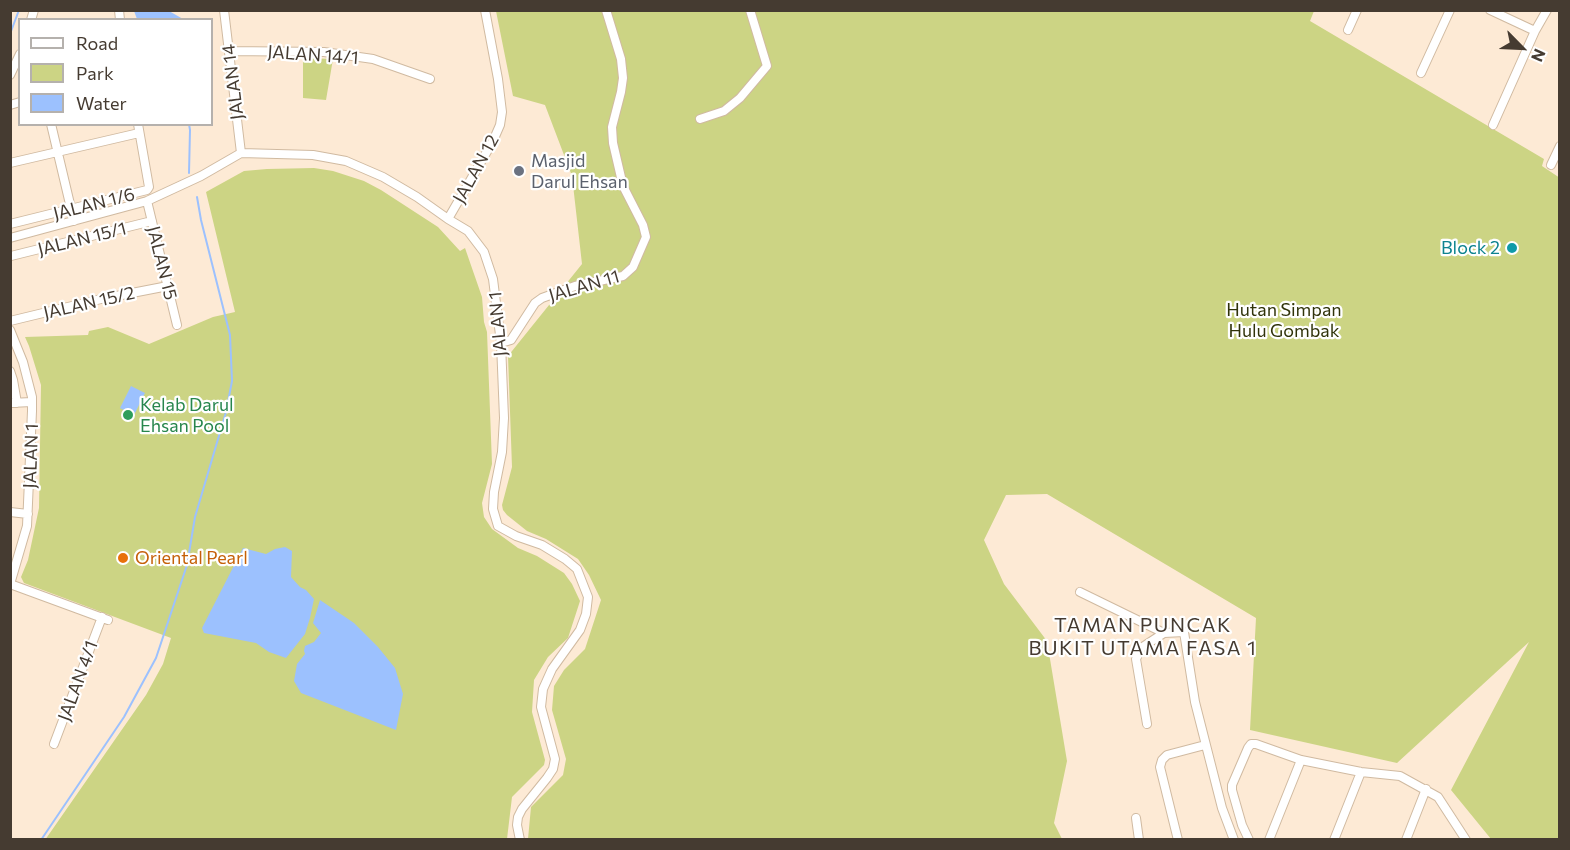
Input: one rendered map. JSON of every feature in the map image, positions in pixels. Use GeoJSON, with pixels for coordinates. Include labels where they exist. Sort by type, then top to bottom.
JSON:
{"type":"FeatureCollection","features":[{"type":"Feature","properties":{"kind":"street","name":"JALAN 14"},"geometry":{"type":"LineString","coordinates":[[224,10],[241,153]]}},
{"type":"Feature","properties":{"kind":"street","name":"JALAN 12"},"geometry":{"type":"LineString","coordinates":[[448,219],[500,126],[502,112],[498,79],[485,10]]}},
{"type":"Feature","properties":{"kind":"street","name":"JALAN 11"},"geometry":{"type":"LineString","coordinates":[[501,343],[511,340],[535,303],[542,298],[575,286],[623,276],[636,260],[646,237],[643,225],[623,186],[613,143],[612,127],[623,78],[621,59],[606,10]]}},
{"type":"Feature","properties":{"kind":"street"},"geometry":{"type":"LineString","coordinates":[[700,119],[724,111],[740,98],[767,66],[750,10]]}},
{"type":"Feature","properties":{"kind":"street"},"geometry":{"type":"LineString","coordinates":[[1348,30],[1357,10]]}},
{"type":"Feature","properties":{"kind":"street"},"geometry":{"type":"LineString","coordinates":[[1421,73],[1450,10]]}},
{"type":"Feature","properties":{"kind":"street"},"geometry":{"type":"LineString","coordinates":[[1490,10],[1535,31]]}},
{"type":"Feature","properties":{"kind":"street"},"geometry":{"type":"LineString","coordinates":[[1493,125],[1535,31],[1547,10]]}},
{"type":"Feature","properties":{"kind":"street","name":"JALAN 14/1"},"geometry":{"type":"LineString","coordinates":[[229,51],[324,52],[373,59],[430,80]]}},
{"type":"Feature","properties":{"kind":"street"},"geometry":{"type":"LineString","coordinates":[[10,75],[18,58]]}},
{"type":"Feature","properties":{"kind":"street"},"geometry":{"type":"LineString","coordinates":[[51,126],[74,221]]}},
{"type":"Feature","properties":{"kind":"street"},"geometry":{"type":"LineString","coordinates":[[10,164],[138,129]]}},
{"type":"Feature","properties":{"kind":"street","name":"JALAN 1/6"},"geometry":{"type":"LineString","coordinates":[[10,224],[147,190],[149,187],[138,129]]}},
{"type":"Feature","properties":{"kind":"street"},"geometry":{"type":"LineString","coordinates":[[1551,165],[1560,146]]}},
{"type":"Feature","properties":{"kind":"street","name":"JALAN 1"},"geometry":{"type":"LineString","coordinates":[[241,153],[313,154],[346,161],[383,177],[417,196],[468,231],[484,252],[493,279],[501,343],[504,418],[502,452],[493,509],[498,526],[516,536],[542,545],[566,559],[577,569],[588,597],[586,614],[579,630],[552,669],[543,690],[541,707],[555,759],[553,769],[518,817],[516,825],[520,840]]}},
{"type":"Feature","properties":{"kind":"street"},"geometry":{"type":"LineString","coordinates":[[10,238],[147,201],[201,176],[241,153]]}},
{"type":"Feature","properties":{"kind":"street","name":"JALAN 15"},"geometry":{"type":"LineString","coordinates":[[147,201],[177,325]]}},
{"type":"Feature","properties":{"kind":"street","name":"JALAN 15/1"},"geometry":{"type":"LineString","coordinates":[[11,256],[152,221]]}},
{"type":"Feature","properties":{"kind":"street","name":"JALAN 15/2"},"geometry":{"type":"LineString","coordinates":[[10,321],[168,286]]}},
{"type":"Feature","properties":{"kind":"street","name":"JALAN 1"},"geometry":{"type":"LineString","coordinates":[[10,330],[23,362],[32,397],[28,514],[10,584]]}},
{"type":"Feature","properties":{"kind":"street"},"geometry":{"type":"LineString","coordinates":[[10,371],[13,380],[14,403],[32,402]]}},
{"type":"Feature","properties":{"kind":"street"},"geometry":{"type":"LineString","coordinates":[[10,512],[28,514]]}},
{"type":"Feature","properties":{"kind":"street","name":"JALAN 4/1"},"geometry":{"type":"LineString","coordinates":[[10,584],[105,618],[54,744]]}},
{"type":"Feature","properties":{"kind":"street"},"geometry":{"type":"LineString","coordinates":[[1080,592],[1164,633],[1184,632],[1195,702],[1205,745],[1222,808],[1234,840]]}},
{"type":"Feature","properties":{"kind":"street"},"geometry":{"type":"LineString","coordinates":[[1147,724],[1136,659],[1141,648],[1164,633]]}},
{"type":"Feature","properties":{"kind":"street"},"geometry":{"type":"LineString","coordinates":[[1249,840],[1242,825],[1232,785],[1251,744],[1301,760],[1361,772],[1400,776],[1438,797],[1466,840]]}},
{"type":"Feature","properties":{"kind":"street"},"geometry":{"type":"LineString","coordinates":[[1178,840],[1160,766],[1167,755],[1205,745]]}},
{"type":"Feature","properties":{"kind":"street"},"geometry":{"type":"LineString","coordinates":[[1269,840],[1301,760]]}},
{"type":"Feature","properties":{"kind":"street"},"geometry":{"type":"LineString","coordinates":[[1334,840],[1361,772]]}},
{"type":"Feature","properties":{"kind":"street"},"geometry":{"type":"LineString","coordinates":[[1406,840],[1426,789]]}},
{"type":"Feature","properties":{"kind":"street"},"geometry":{"type":"LineString","coordinates":[[1136,818],[1139,840]]}},
{"type":"Feature","properties":{"kind":"green space","name":"Hutan Simpan Hulu Gombak"},"geometry":{"type":"Polygon","coordinates":[[[496,11],[1314,11],[1310,21],[1544,159],[1542,166],[1560,178],[1559,839],[1491,839],[1451,790],[1529,642],[1397,763],[1250,730],[1256,618],[1047,494],[1006,495],[984,540],[1004,584],[1047,641],[1067,761],[1054,823],[1062,839],[528,839],[531,807],[563,775],[566,759],[552,710],[554,686],[564,670],[585,649],[601,600],[578,559],[546,539],[527,531],[507,515],[502,505],[512,467],[508,356],[582,264],[572,176],[545,105],[513,96],[496,11]]]}},
{"type":"Feature","properties":{"kind":"green space"},"geometry":{"type":"Polygon","coordinates":[[[303,58],[333,59],[326,100],[303,98],[303,58]]]}},
{"type":"Feature","properties":{"kind":"green space"},"geometry":{"type":"Polygon","coordinates":[[[314,168],[333,171],[364,181],[381,190],[438,227],[460,251],[465,248],[482,297],[487,332],[492,464],[482,503],[484,517],[492,529],[518,548],[537,556],[564,573],[580,601],[568,638],[548,657],[534,680],[532,712],[545,760],[544,765],[512,797],[507,839],[45,840],[146,695],[163,664],[171,638],[24,583],[21,577],[28,560],[39,508],[41,385],[25,337],[88,335],[89,331],[108,327],[149,344],[213,317],[235,312],[206,192],[244,171],[314,168]]]}},
{"type":"Feature","properties":{"kind":"water"},"geometry":{"type":"Polygon","coordinates":[[[134,11],[169,11],[181,18],[137,18],[134,11]]]}},
{"type":"Feature","properties":{"kind":"water"},"geometry":{"type":"Polygon","coordinates":[[[131,386],[145,393],[134,415],[120,408],[131,386]]]}},
{"type":"Feature","properties":{"kind":"water"},"geometry":{"type":"Polygon","coordinates":[[[285,547],[292,551],[291,577],[314,599],[305,634],[286,658],[269,652],[256,643],[204,633],[202,628],[243,548],[266,554],[285,547]]]}},
{"type":"Feature","properties":{"kind":"water"},"geometry":{"type":"Polygon","coordinates":[[[320,600],[354,623],[395,668],[403,694],[396,730],[301,693],[294,681],[297,664],[305,654],[305,646],[314,642],[321,633],[313,623],[320,600]]]}},
{"type":"Feature","properties":{"kind":"waterway"},"geometry":{"type":"LineString","coordinates":[[10,34],[19,10]]}},
{"type":"Feature","properties":{"kind":"waterway"},"geometry":{"type":"LineString","coordinates":[[189,126],[189,173]]}},
{"type":"Feature","properties":{"kind":"waterway"},"geometry":{"type":"LineString","coordinates":[[41,840],[124,717],[156,658],[187,565],[195,517],[226,412],[232,381],[230,335],[197,197]]}},
{"type":"Feature","properties":{"kind":"place","name":"Masjid Darul Ehsan"},"geometry":{"type":"Point","coordinates":[519,171]}},
{"type":"Feature","properties":{"kind":"place","name":"Block 2"},"geometry":{"type":"Point","coordinates":[1512,248]}},
{"type":"Feature","properties":{"kind":"place","name":"Kelab Darul Ehsan Pool"},"geometry":{"type":"Point","coordinates":[128,415]}},
{"type":"Feature","properties":{"kind":"place","name":"Oriental Pearl"},"geometry":{"type":"Point","coordinates":[123,558]}},
{"type":"Feature","properties":{"kind":"district","name":"TAMAN PUNCAK BUKIT UTAMA FASA 1"},"geometry":{"type":"Point","coordinates":[1143,636]}}]}
